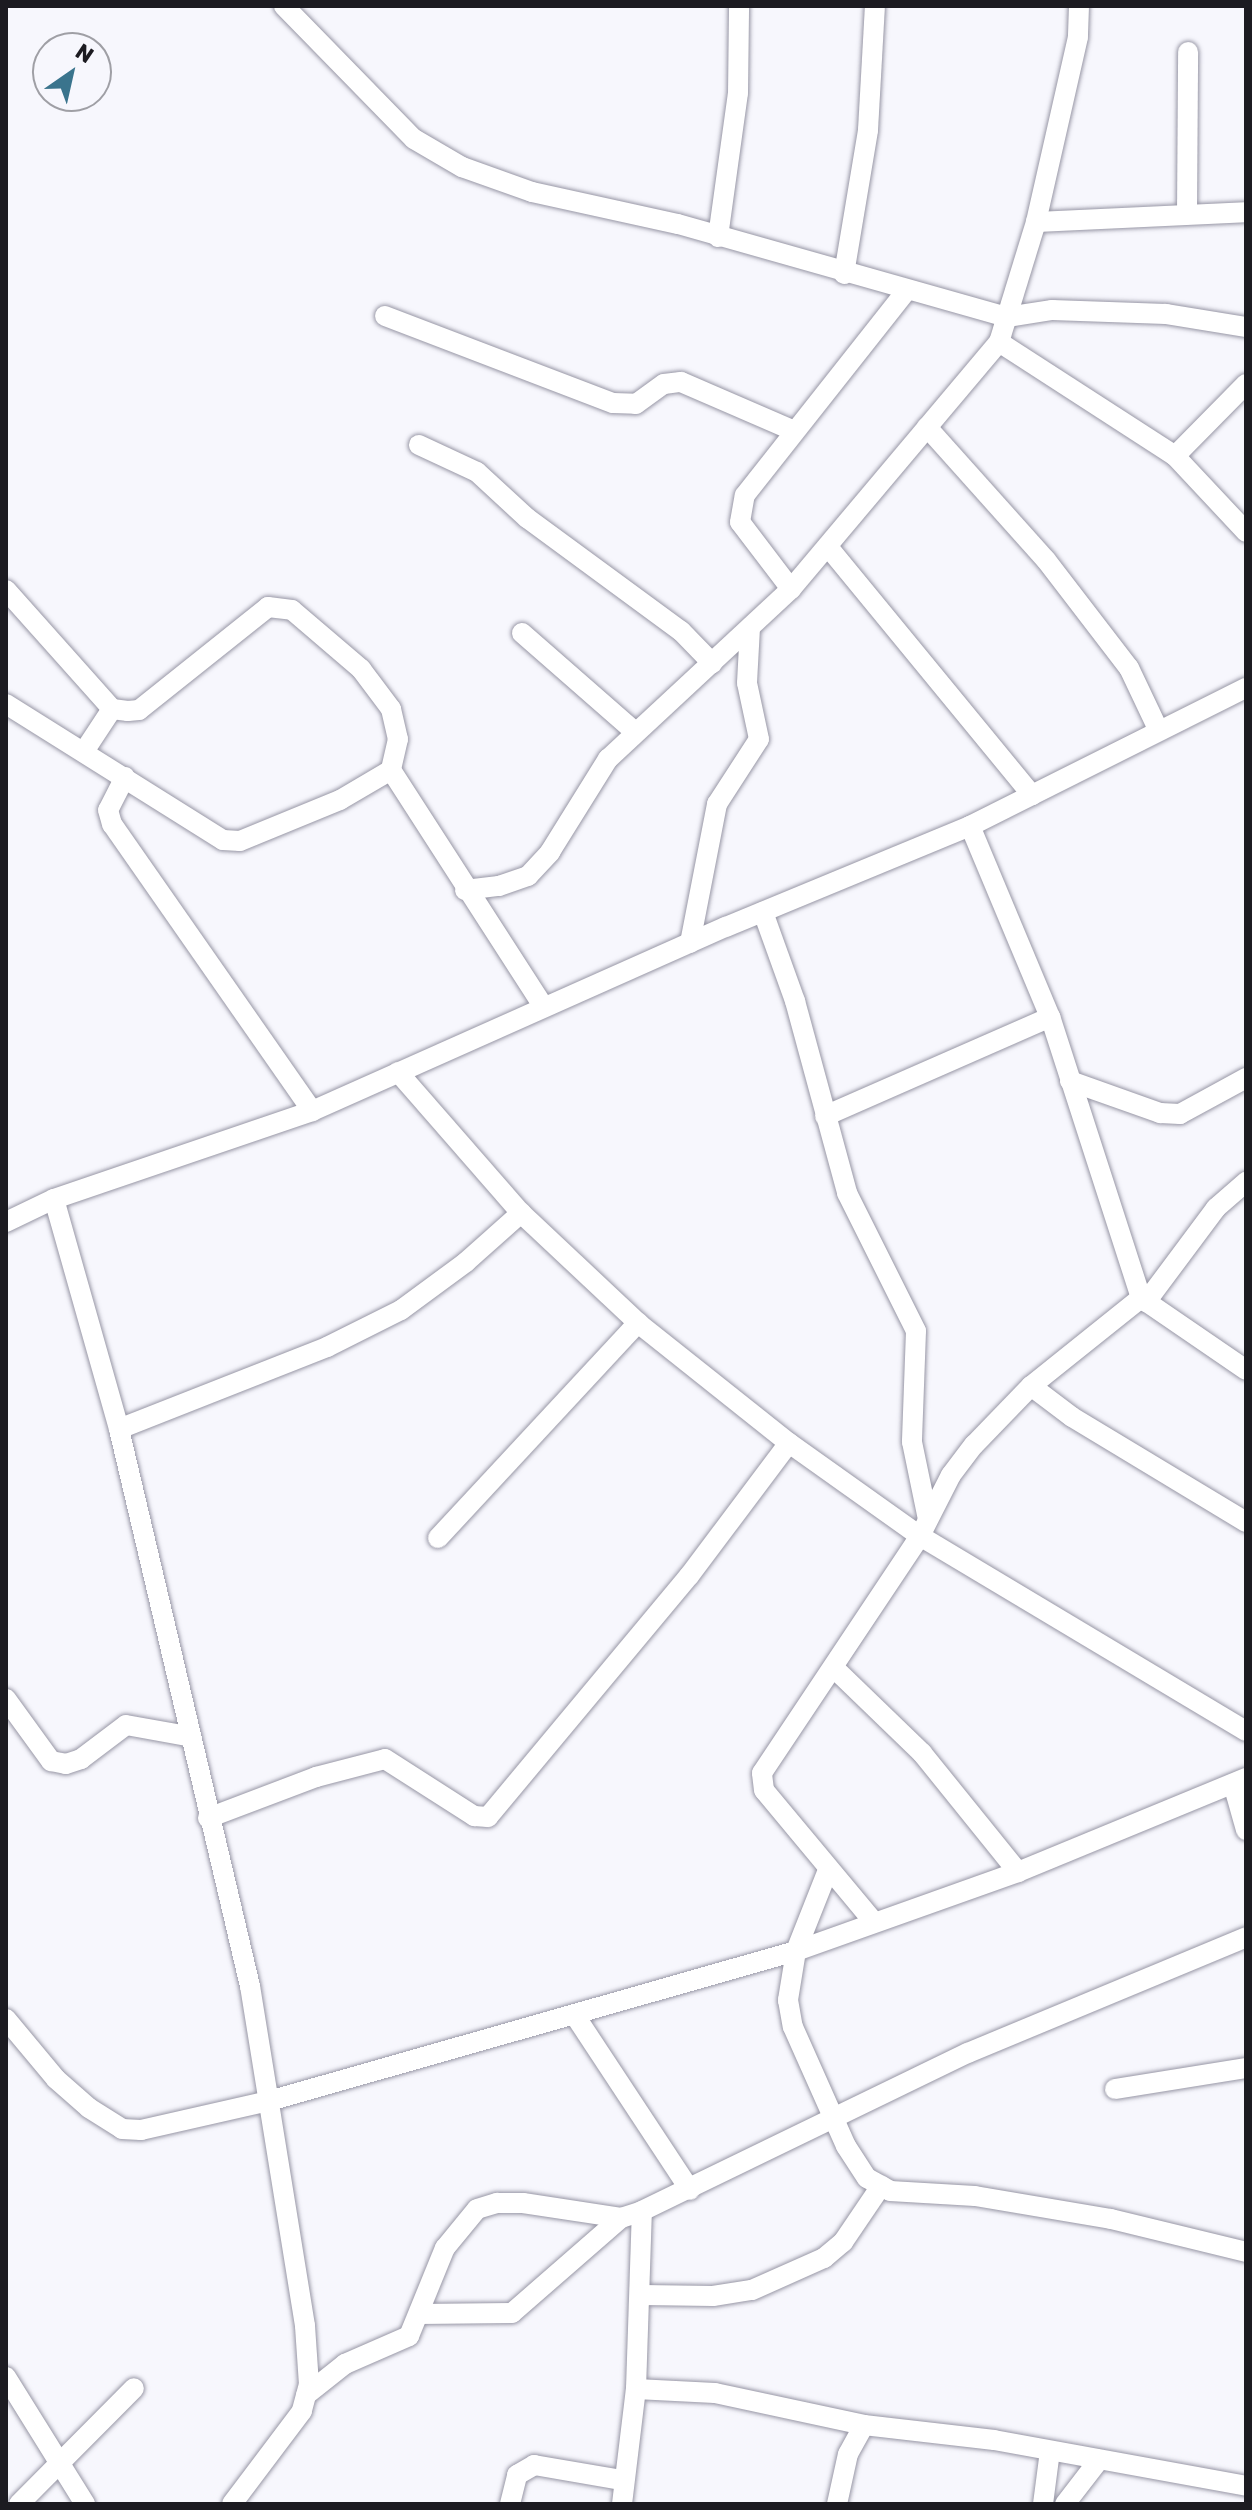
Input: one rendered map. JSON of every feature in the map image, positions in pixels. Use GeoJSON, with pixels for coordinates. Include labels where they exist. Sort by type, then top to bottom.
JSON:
{"type":"FeatureCollection","features":[{"type":"Feature","properties":{"kind":"street"},"geometry":{"type":"LineString","coordinates":[[284,6],[414,139],[462,167],[532,192],[718,237],[1007,317],[1052,310],[1166,314],[1246,327]]}},
{"type":"Feature","properties":{"kind":"street"},"geometry":{"type":"LineString","coordinates":[[718,237],[738,93],[739,6]]}},
{"type":"Feature","properties":{"kind":"street"},"geometry":{"type":"LineString","coordinates":[[844,274],[868,130],[875,6]]}},
{"type":"Feature","properties":{"kind":"street"},"geometry":{"type":"LineString","coordinates":[[465,890],[528,876],[550,852],[608,759],[791,589],[829,548],[999,342],[1036,222],[1078,37],[1079,6]]}},
{"type":"Feature","properties":{"kind":"street"},"geometry":{"type":"LineString","coordinates":[[1187,213],[1188,52]]}},
{"type":"Feature","properties":{"kind":"street"},"geometry":{"type":"LineString","coordinates":[[1036,222],[1246,212]]}},
{"type":"Feature","properties":{"kind":"street"},"geometry":{"type":"LineString","coordinates":[[791,589],[740,522],[745,495],[792,430],[907,290]]}},
{"type":"Feature","properties":{"kind":"street"},"geometry":{"type":"LineString","coordinates":[[385,316],[613,403],[636,404],[664,384],[681,382],[792,430]]}},
{"type":"Feature","properties":{"kind":"street"},"geometry":{"type":"LineString","coordinates":[[999,342],[1175,456],[1246,532]]}},
{"type":"Feature","properties":{"kind":"street"},"geometry":{"type":"LineString","coordinates":[[1175,456],[1246,384]]}},
{"type":"Feature","properties":{"kind":"street"},"geometry":{"type":"LineString","coordinates":[[927,427],[1046,560],[1129,668],[1158,729]]}},
{"type":"Feature","properties":{"kind":"street"},"geometry":{"type":"LineString","coordinates":[[419,445],[477,472],[527,518],[681,631],[712,663]]}},
{"type":"Feature","properties":{"kind":"street"},"geometry":{"type":"LineString","coordinates":[[829,548],[1032,795]]}},
{"type":"Feature","properties":{"kind":"street"},"geometry":{"type":"LineString","coordinates":[[6,590],[112,709],[139,710],[268,607],[282,605],[361,669],[391,709],[398,739],[391,770],[465,890],[544,1007]]}},
{"type":"Feature","properties":{"kind":"street"},"geometry":{"type":"LineString","coordinates":[[690,943],[717,804],[759,739],[747,683],[750,628]]}},
{"type":"Feature","properties":{"kind":"street"},"geometry":{"type":"LineString","coordinates":[[522,633],[635,732]]}},
{"type":"Feature","properties":{"kind":"street"},"geometry":{"type":"LineString","coordinates":[[6,1222],[54,1199],[312,1111],[690,943],[970,826],[1158,729],[1246,688]]}},
{"type":"Feature","properties":{"kind":"street"},"geometry":{"type":"LineString","coordinates":[[6,704],[85,750],[208,833],[240,841],[340,800],[391,770]]}},
{"type":"Feature","properties":{"kind":"street"},"geometry":{"type":"LineString","coordinates":[[85,750],[112,709]]}},
{"type":"Feature","properties":{"kind":"street"},"geometry":{"type":"LineString","coordinates":[[125,777],[108,810],[112,824],[312,1111]]}},
{"type":"Feature","properties":{"kind":"street"},"geometry":{"type":"LineString","coordinates":[[970,826],[1050,1017],[1144,1300],[1246,1370]]}},
{"type":"Feature","properties":{"kind":"street"},"geometry":{"type":"LineString","coordinates":[[763,912],[795,1001],[847,1193],[916,1331],[912,1442],[924,1527]]}},
{"type":"Feature","properties":{"kind":"street"},"geometry":{"type":"LineString","coordinates":[[825,1116],[1050,1017]]}},
{"type":"Feature","properties":{"kind":"street"},"geometry":{"type":"LineString","coordinates":[[398,1072],[521,1213],[638,1323],[789,1443],[1246,1731]]}},
{"type":"Feature","properties":{"kind":"street"},"geometry":{"type":"LineString","coordinates":[[1070,1081],[1160,1113],[1180,1114],[1246,1078]]}},
{"type":"Feature","properties":{"kind":"street"},"geometry":{"type":"LineString","coordinates":[[873,1921],[828,1870],[761,1782],[774,1752],[835,1669],[974,1445],[1031,1386],[1144,1300],[1216,1208],[1246,1182]]}},
{"type":"Feature","properties":{"kind":"street"},"geometry":{"type":"LineString","coordinates":[[54,1199],[119,1429],[188,1736],[250,1986],[305,2326],[306,2395],[295,2424],[232,2504]]}},
{"type":"Feature","properties":{"kind":"street"},"geometry":{"type":"LineString","coordinates":[[119,1429],[327,1347],[401,1310],[521,1213]]}},
{"type":"Feature","properties":{"kind":"street"},"geometry":{"type":"LineString","coordinates":[[438,1538],[638,1323]]}},
{"type":"Feature","properties":{"kind":"street"},"geometry":{"type":"LineString","coordinates":[[1031,1386],[1072,1417],[1246,1522]]}},
{"type":"Feature","properties":{"kind":"street"},"geometry":{"type":"LineString","coordinates":[[208,1818],[316,1777],[385,1759],[474,1816],[488,1817],[689,1576],[789,1443]]}},
{"type":"Feature","properties":{"kind":"street"},"geometry":{"type":"LineString","coordinates":[[835,1669],[922,1753],[1018,1872]]}},
{"type":"Feature","properties":{"kind":"street"},"geometry":{"type":"LineString","coordinates":[[6,1699],[51,1761],[81,1759],[126,1725],[188,1736]]}},
{"type":"Feature","properties":{"kind":"street"},"geometry":{"type":"LineString","coordinates":[[6,2019],[56,2079],[122,2129],[141,2130],[269,2101],[576,2017],[672,1984],[796,1951],[873,1921],[1018,1872],[1240,1781],[1246,1830]]}},
{"type":"Feature","properties":{"kind":"street"},"geometry":{"type":"LineString","coordinates":[[828,1870],[796,1951],[788,1981],[793,2027],[834,2118],[867,2178],[881,2186],[1111,2219],[1246,2252]]}},
{"type":"Feature","properties":{"kind":"street"},"geometry":{"type":"LineString","coordinates":[[419,2314],[512,2313],[621,2218],[690,2190],[968,2053],[1246,1937]]}},
{"type":"Feature","properties":{"kind":"street"},"geometry":{"type":"LineString","coordinates":[[576,2017],[690,2190]]}},
{"type":"Feature","properties":{"kind":"street"},"geometry":{"type":"LineString","coordinates":[[1115,2089],[1246,2068]]}},
{"type":"Feature","properties":{"kind":"street"},"geometry":{"type":"LineString","coordinates":[[642,2295],[713,2296],[752,2290],[824,2258],[843,2242],[881,2186]]}},
{"type":"Feature","properties":{"kind":"street"},"geometry":{"type":"LineString","coordinates":[[306,2395],[345,2364],[401,2344],[419,2314],[445,2248],[477,2209],[497,2203],[523,2203],[621,2218]]}},
{"type":"Feature","properties":{"kind":"street"},"geometry":{"type":"LineString","coordinates":[[622,2504],[621,2480],[636,2389],[642,2295],[642,2211]]}},
{"type":"Feature","properties":{"kind":"street"},"geometry":{"type":"LineString","coordinates":[[6,2377],[57,2466],[85,2504]]}},
{"type":"Feature","properties":{"kind":"street"},"geometry":{"type":"LineString","coordinates":[[19,2504],[134,2388]]}},
{"type":"Feature","properties":{"kind":"street"},"geometry":{"type":"LineString","coordinates":[[636,2389],[715,2393],[864,2425],[1050,2451],[1246,2486]]}},
{"type":"Feature","properties":{"kind":"street"},"geometry":{"type":"LineString","coordinates":[[837,2504],[848,2454],[864,2425]]}},
{"type":"Feature","properties":{"kind":"street"},"geometry":{"type":"LineString","coordinates":[[1043,2504],[1050,2451]]}},
{"type":"Feature","properties":{"kind":"street"},"geometry":{"type":"LineString","coordinates":[[1065,2504],[1099,2460]]}},
{"type":"Feature","properties":{"kind":"street"},"geometry":{"type":"LineString","coordinates":[[510,2504],[517,2475],[534,2465],[621,2480]]}}]}
